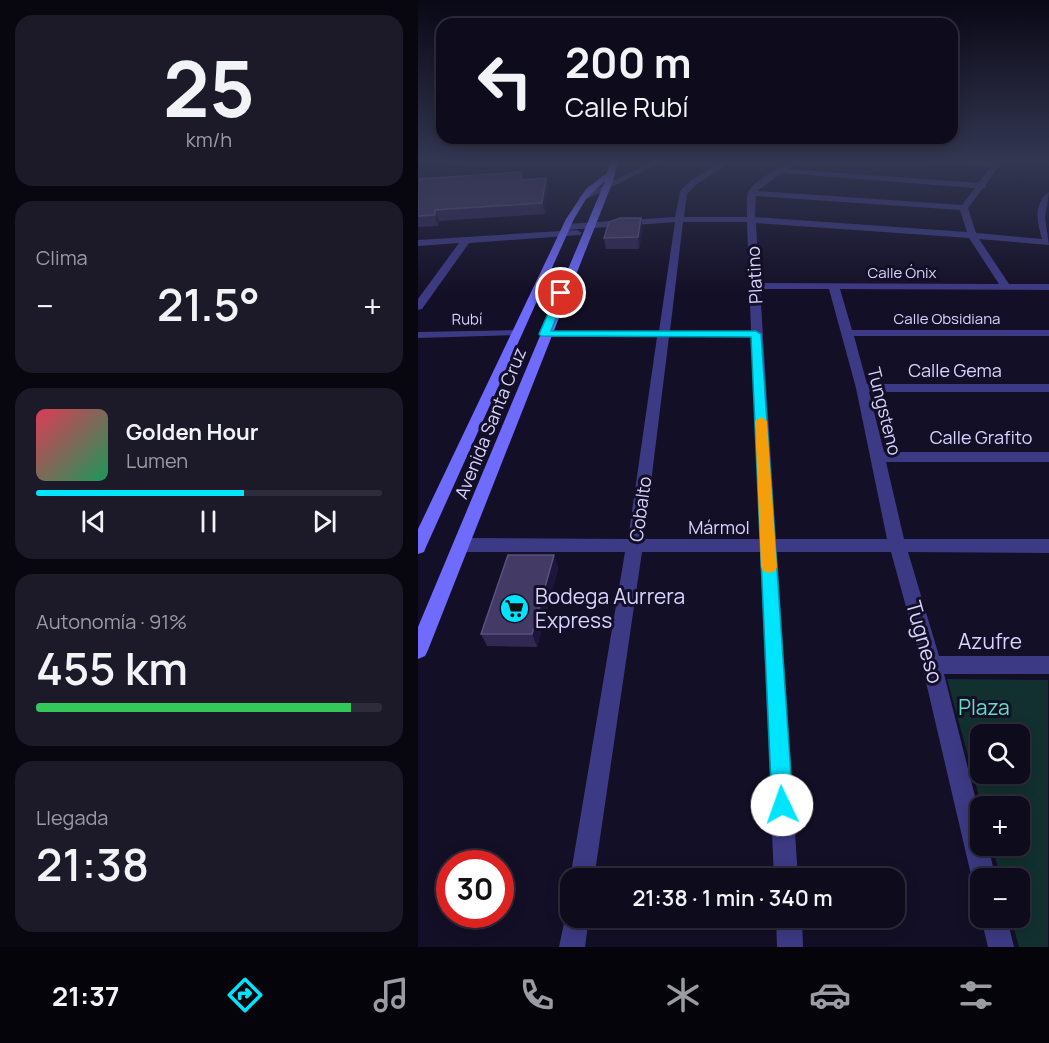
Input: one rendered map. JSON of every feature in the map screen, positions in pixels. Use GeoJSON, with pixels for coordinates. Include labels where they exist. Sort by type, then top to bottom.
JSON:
{"type":"FeatureCollection","features":[{"type":"Feature","properties":{"kind":"street","name":"Avenida Santa Cruz"},"geometry":{"type":"LineString","coordinates":[[418,547],[578,205]]}},
{"type":"Feature","properties":{"kind":"street","name":"Avenida Santa Cruz"},"geometry":{"type":"LineString","coordinates":[[418,650],[598,205]]}},
{"type":"Feature","properties":{"kind":"street","name":"Cobalto"},"geometry":{"type":"LineString","coordinates":[[584,868],[635,546],[682,205]]}},
{"type":"Feature","properties":{"kind":"street","name":"Platino"},"geometry":{"type":"LineString","coordinates":[[752,205],[756,334],[785,868]]}},
{"type":"Feature","properties":{"kind":"street"},"geometry":{"type":"LineString","coordinates":[[924,205],[964,208]]}},
{"type":"Feature","properties":{"kind":"street"},"geometry":{"type":"LineString","coordinates":[[418,243],[681,219],[751,220],[1048,242],[1039,216],[1042,205]]}},
{"type":"Feature","properties":{"kind":"street"},"geometry":{"type":"LineString","coordinates":[[964,208],[972,236],[1006,288]]}},
{"type":"Feature","properties":{"kind":"street"},"geometry":{"type":"LineString","coordinates":[[418,307],[466,240]]}},
{"type":"Feature","properties":{"kind":"street","name":"Calle Ónix"},"geometry":{"type":"LineString","coordinates":[[755,286],[1048,288]]}},
{"type":"Feature","properties":{"kind":"street","name":"Tungsteno"},"geometry":{"type":"LineString","coordinates":[[834,287],[862,388],[897,545]]}},
{"type":"Feature","properties":{"kind":"street"},"geometry":{"type":"LineString","coordinates":[[418,288],[432,288]]}},
{"type":"Feature","properties":{"kind":"street","name":"Rubí"},"geometry":{"type":"LineString","coordinates":[[418,334],[517,333]]}},
{"type":"Feature","properties":{"kind":"street","name":"Calle Obsidiana"},"geometry":{"type":"LineString","coordinates":[[846,333],[1048,333]]}},
{"type":"Feature","properties":{"kind":"street"},"geometry":{"type":"LineString","coordinates":[[545,334],[756,334]]}},
{"type":"Feature","properties":{"kind":"street","name":"Calle Gema"},"geometry":{"type":"LineString","coordinates":[[862,388],[1048,388]]}},
{"type":"Feature","properties":{"kind":"street","name":"Calle Grafito"},"geometry":{"type":"LineString","coordinates":[[878,456],[1048,457]]}},
{"type":"Feature","properties":{"kind":"street","name":"Mármol"},"geometry":{"type":"LineString","coordinates":[[461,545],[1048,546]]}},
{"type":"Feature","properties":{"kind":"street","name":"Tugneso"},"geometry":{"type":"LineString","coordinates":[[897,545],[932,665],[981,868]]}},
{"type":"Feature","properties":{"kind":"street","name":"Azufre"},"geometry":{"type":"LineString","coordinates":[[932,665],[1048,665]]}},
{"type":"Feature","properties":{"kind":"street"},"geometry":{"type":"LineString","coordinates":[[572,947],[575,928]]}},
{"type":"Feature","properties":{"kind":"street"},"geometry":{"type":"LineString","coordinates":[[789,928],[790,947]]}},
{"type":"Feature","properties":{"kind":"street"},"geometry":{"type":"LineString","coordinates":[[996,928],[1001,947]]}},
{"type":"Feature","properties":{"kind":"green space","name":"Plaza"},"geometry":{"type":"Polygon","coordinates":[[[947,679],[1048,680],[1048,947],[1019,947],[1014,928],[1030,928],[1030,868],[998,868],[995,856],[1030,856],[1030,796],[979,796],[976,784],[1030,784],[1030,724],[970,724],[970,763],[947,679]]]}},
{"type":"Feature","properties":{"kind":"building"},"geometry":{"type":"Polygon","coordinates":[[[418,205],[508,205],[435,210],[435,215],[418,216],[418,205]]]}},
{"type":"Feature","properties":{"kind":"building"},"geometry":{"type":"Polygon","coordinates":[[[620,218],[641,218],[638,237],[604,238],[609,222],[620,218]]]}},
{"type":"Feature","properties":{"kind":"building"},"geometry":{"type":"Polygon","coordinates":[[[508,555],[554,555],[532,634],[481,634],[508,555]]]}},
{"type":"Feature","properties":{"kind":"slow traffic"},"geometry":{"type":"LineString","coordinates":[[761,421],[769,567]]}},
{"type":"Feature","properties":{"kind":"place","name":"Bodega Aurrera Express"},"geometry":{"type":"Point","coordinates":[514,608]}},
{"type":"Feature","properties":{"kind":"route"},"geometry":{"type":"LineString","coordinates":[[561,293],[545,334],[756,334],[782,805]]}}]}
